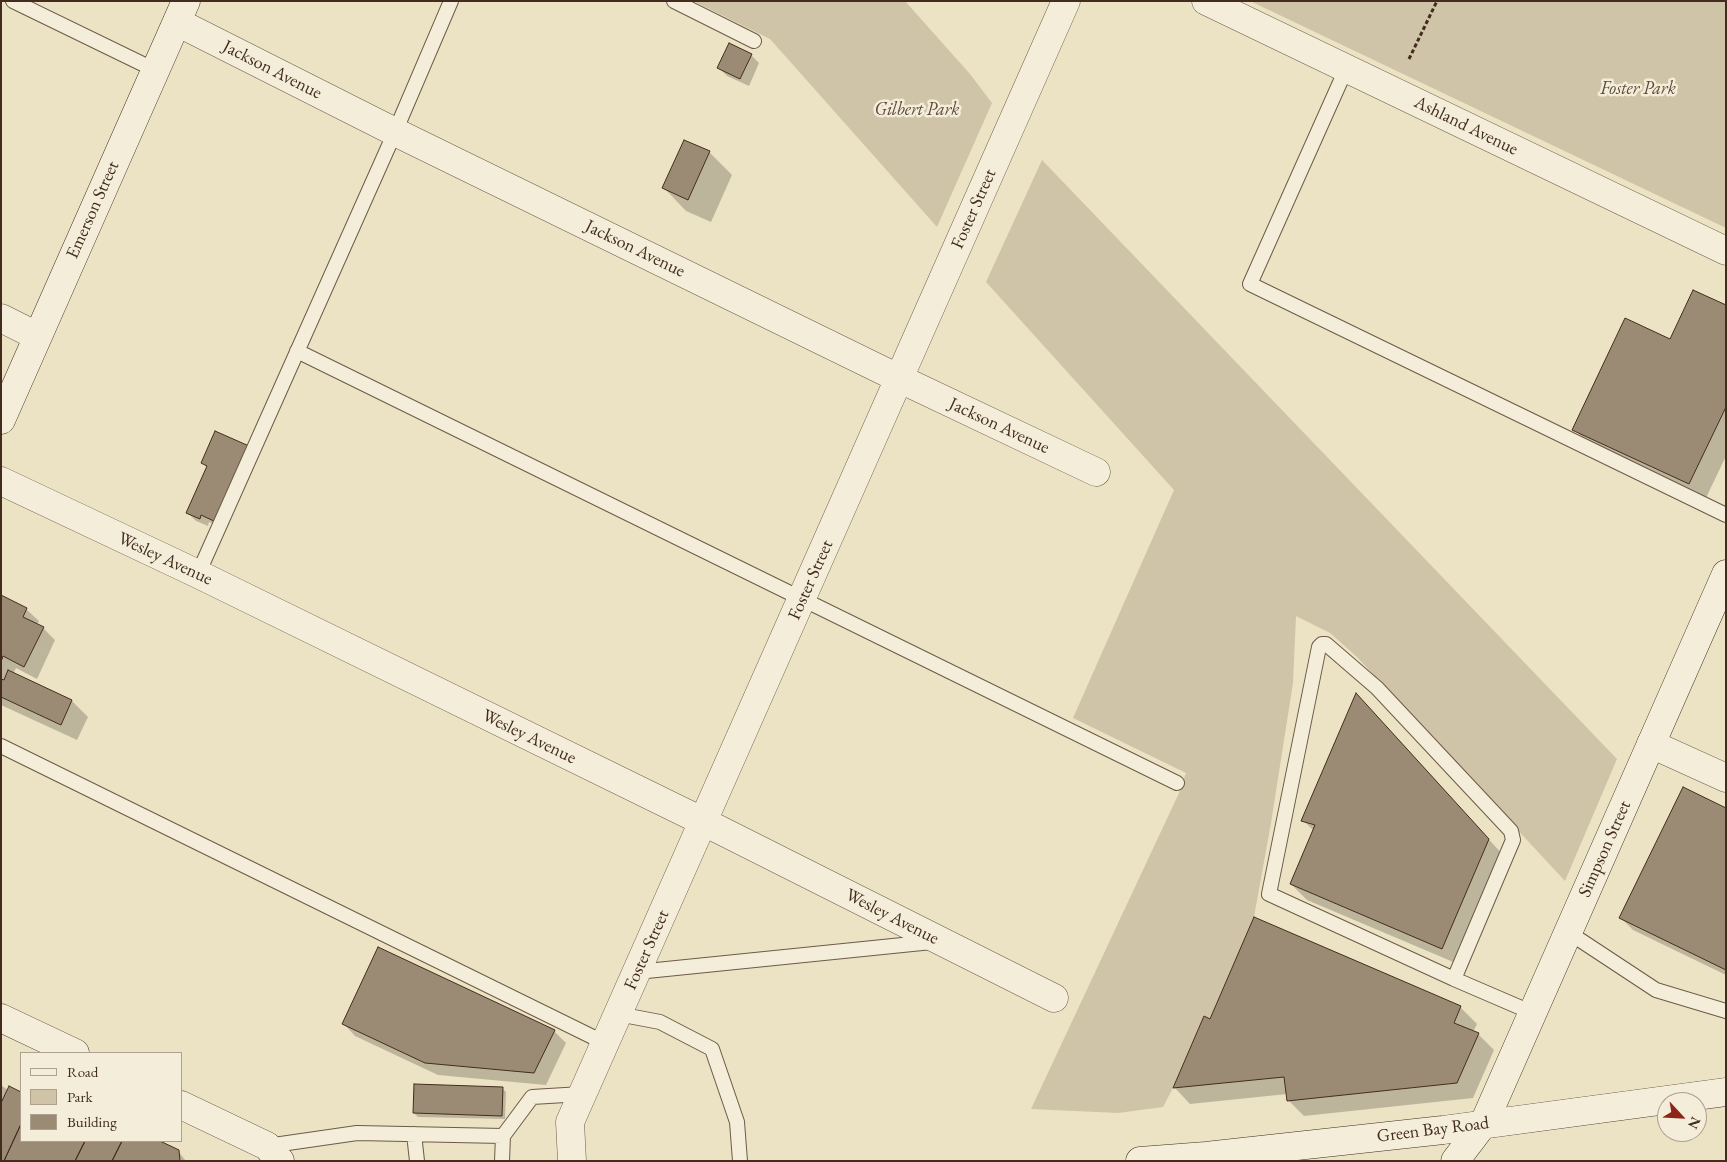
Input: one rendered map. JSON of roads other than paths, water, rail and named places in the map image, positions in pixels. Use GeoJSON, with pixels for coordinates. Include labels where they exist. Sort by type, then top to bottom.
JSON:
{"type":"FeatureCollection","features":[{"type":"Feature","properties":{"kind":"street","name":"Foster Street"},"geometry":{"type":"LineString","coordinates":[[572,1161],[570,1122],[1066,1]]}},
{"type":"Feature","properties":{"kind":"street","name":"Ashland Avenue"},"geometry":{"type":"LineString","coordinates":[[1206,1],[1726,250]]}},
{"type":"Feature","properties":{"kind":"street","name":"Emerson Street"},"geometry":{"type":"LineString","coordinates":[[1,420],[181,12]]}},
{"type":"Feature","properties":{"kind":"street","name":"Jackson Avenue"},"geometry":{"type":"LineString","coordinates":[[181,12],[395,132],[898,378],[1096,472]]}},
{"type":"Feature","properties":{"kind":"street"},"geometry":{"type":"LineString","coordinates":[[1,318],[37,336]]}},
{"type":"Feature","properties":{"kind":"street","name":"Wesley Avenue"},"geometry":{"type":"LineString","coordinates":[[1,481],[198,574],[704,822],[1054,998]]}},
{"type":"Feature","properties":{"kind":"street","name":"Simpson Street"},"geometry":{"type":"LineString","coordinates":[[1455,1161],[1484,1123],[1726,574]]}},
{"type":"Feature","properties":{"kind":"street"},"geometry":{"type":"LineString","coordinates":[[1651,744],[1726,778]]}},
{"type":"Feature","properties":{"kind":"street"},"geometry":{"type":"LineString","coordinates":[[1,1018],[73,1052]]}},
{"type":"Feature","properties":{"kind":"street","name":"Green Bay Road"},"geometry":{"type":"LineString","coordinates":[[1140,1161],[1282,1148],[1443,1130],[1726,1092]]}},
{"type":"Feature","properties":{"kind":"street"},"geometry":{"type":"LineString","coordinates":[[182,1106],[274,1154]]}},
{"type":"Feature","properties":{"kind":"street","name":"Simpson Street"},"geometry":{"type":"LineString","coordinates":[[1480,1161],[1484,1123]]}},
{"type":"Feature","properties":{"kind":"lane"},"geometry":{"type":"LineString","coordinates":[[13,1],[155,70]]}},
{"type":"Feature","properties":{"kind":"lane"},"geometry":{"type":"LineString","coordinates":[[198,574],[395,132],[450,1]]}},
{"type":"Feature","properties":{"kind":"lane"},"geometry":{"type":"LineString","coordinates":[[674,1],[754,41]]}},
{"type":"Feature","properties":{"kind":"lane"},"geometry":{"type":"LineString","coordinates":[[1346,69],[1250,284],[1726,515]]}},
{"type":"Feature","properties":{"kind":"lane"},"geometry":{"type":"LineString","coordinates":[[297,352],[1177,783]]}},
{"type":"Feature","properties":{"kind":"lane"},"geometry":{"type":"LineString","coordinates":[[1454,979],[1513,840],[1513,835],[1376,688],[1326,644],[1322,644],[1319,647],[1269,894],[1454,979],[1533,1013]]}},
{"type":"Feature","properties":{"kind":"lane"},"geometry":{"type":"LineString","coordinates":[[1,746],[605,1043]]}},
{"type":"Feature","properties":{"kind":"lane"},"geometry":{"type":"LineString","coordinates":[[1568,932],[1656,990],[1726,1011]]}},
{"type":"Feature","properties":{"kind":"lane"},"geometry":{"type":"LineString","coordinates":[[637,972],[941,941]]}},
{"type":"Feature","properties":{"kind":"lane"},"geometry":{"type":"LineString","coordinates":[[618,1014],[660,1022],[712,1049],[737,1122],[740,1161]]}},
{"type":"Feature","properties":{"kind":"lane"},"geometry":{"type":"LineString","coordinates":[[502,1161],[503,1136],[532,1097],[582,1094]]}},
{"type":"Feature","properties":{"kind":"lane"},"geometry":{"type":"LineString","coordinates":[[274,1154],[357,1133],[503,1136]]}},
{"type":"Feature","properties":{"kind":"lane"},"geometry":{"type":"LineString","coordinates":[[414,1134],[416,1161]]}},
{"type":"Feature","properties":{"kind":"park label","name":"Foster Park"},"geometry":{"type":"Point","coordinates":[1638,89]}},
{"type":"Feature","properties":{"kind":"park label","name":"Gilbert Park"},"geometry":{"type":"Point","coordinates":[917,110]}}]}
